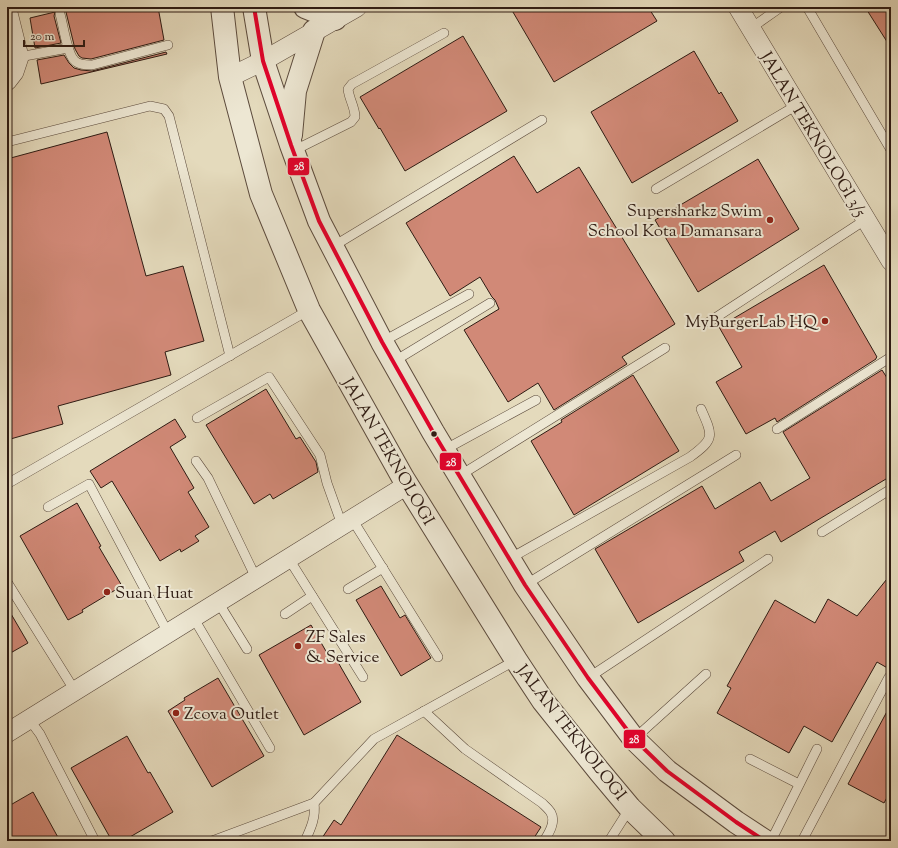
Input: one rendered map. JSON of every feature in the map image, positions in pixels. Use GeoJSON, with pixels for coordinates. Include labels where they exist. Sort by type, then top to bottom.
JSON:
{"type":"FeatureCollection","features":[{"type":"Feature","properties":{"kind":"street","name":"JALAN TEKNOLOGI"},"geometry":{"type":"LineString","coordinates":[[222,7],[230,76],[261,194],[309,310],[407,485],[543,701],[599,772],[630,808],[664,841]]}},
{"type":"Feature","properties":{"kind":"street"},"geometry":{"type":"LineString","coordinates":[[254,7],[263,61],[292,148],[319,221],[393,362],[525,586],[588,678],[634,739],[667,771],[736,822],[765,841]]}},
{"type":"Feature","properties":{"kind":"street"},"geometry":{"type":"LineString","coordinates":[[305,7],[335,19]]}},
{"type":"Feature","properties":{"kind":"street"},"geometry":{"type":"LineString","coordinates":[[230,76],[263,61],[357,7]]}},
{"type":"Feature","properties":{"kind":"street","name":"JALAN TEKNOLOGI 3/5"},"geometry":{"type":"LineString","coordinates":[[738,7],[891,261]]}},
{"type":"Feature","properties":{"kind":"street"},"geometry":{"type":"LineString","coordinates":[[7,9],[19,57],[14,72],[7,81]]}},
{"type":"Feature","properties":{"kind":"street"},"geometry":{"type":"LineString","coordinates":[[292,148],[295,91],[314,31]]}},
{"type":"Feature","properties":{"kind":"street"},"geometry":{"type":"LineString","coordinates":[[7,733],[407,485]]}},
{"type":"Feature","properties":{"kind":"lane"},"geometry":{"type":"LineString","coordinates":[[750,28],[781,7]]}},
{"type":"Feature","properties":{"kind":"lane"},"geometry":{"type":"LineString","coordinates":[[808,7],[891,150]]}},
{"type":"Feature","properties":{"kind":"lane"},"geometry":{"type":"LineString","coordinates":[[60,14],[68,48],[74,60],[81,65],[92,65],[168,45]]}},
{"type":"Feature","properties":{"kind":"lane"},"geometry":{"type":"LineString","coordinates":[[292,148],[351,122],[355,117],[355,110],[348,95],[348,89],[352,84],[444,34]]}},
{"type":"Feature","properties":{"kind":"lane"},"geometry":{"type":"LineString","coordinates":[[19,57],[68,48]]}},
{"type":"Feature","properties":{"kind":"lane"},"geometry":{"type":"LineString","coordinates":[[656,190],[797,105]]}},
{"type":"Feature","properties":{"kind":"lane"},"geometry":{"type":"LineString","coordinates":[[7,142],[150,106],[164,109],[169,116],[230,356]]}},
{"type":"Feature","properties":{"kind":"lane"},"geometry":{"type":"LineString","coordinates":[[332,247],[542,120]]}},
{"type":"Feature","properties":{"kind":"lane"},"geometry":{"type":"LineString","coordinates":[[709,322],[865,220]]}},
{"type":"Feature","properties":{"kind":"lane"},"geometry":{"type":"LineString","coordinates":[[382,342],[469,294]]}},
{"type":"Feature","properties":{"kind":"lane"},"geometry":{"type":"LineString","coordinates":[[393,362],[490,303]]}},
{"type":"Feature","properties":{"kind":"lane"},"geometry":{"type":"LineString","coordinates":[[7,484],[309,310]]}},
{"type":"Feature","properties":{"kind":"lane"},"geometry":{"type":"LineString","coordinates":[[459,476],[665,348]]}},
{"type":"Feature","properties":{"kind":"lane"},"geometry":{"type":"LineString","coordinates":[[777,428],[891,357]]}},
{"type":"Feature","properties":{"kind":"lane"},"geometry":{"type":"LineString","coordinates":[[197,418],[268,377],[320,454],[327,483],[347,522],[383,568],[438,657]]}},
{"type":"Feature","properties":{"kind":"lane"},"geometry":{"type":"LineString","coordinates":[[444,450],[536,400]]}},
{"type":"Feature","properties":{"kind":"lane"},"geometry":{"type":"LineString","coordinates":[[509,559],[690,457],[705,446],[710,437],[710,429],[701,409]]}},
{"type":"Feature","properties":{"kind":"lane"},"geometry":{"type":"LineString","coordinates":[[525,586],[736,456]]}},
{"type":"Feature","properties":{"kind":"lane"},"geometry":{"type":"LineString","coordinates":[[196,461],[208,478],[256,578]]}},
{"type":"Feature","properties":{"kind":"lane"},"geometry":{"type":"LineString","coordinates":[[48,507],[89,484],[168,633]]}},
{"type":"Feature","properties":{"kind":"lane"},"geometry":{"type":"LineString","coordinates":[[822,532],[891,489]]}},
{"type":"Feature","properties":{"kind":"lane"},"geometry":{"type":"LineString","coordinates":[[289,559],[363,677]]}},
{"type":"Feature","properties":{"kind":"lane"},"geometry":{"type":"LineString","coordinates":[[588,678],[768,559]]}},
{"type":"Feature","properties":{"kind":"lane"},"geometry":{"type":"LineString","coordinates":[[348,589],[383,568]]}},
{"type":"Feature","properties":{"kind":"lane"},"geometry":{"type":"LineString","coordinates":[[7,582],[75,691]]}},
{"type":"Feature","properties":{"kind":"lane"},"geometry":{"type":"LineString","coordinates":[[285,614],[312,596]]}},
{"type":"Feature","properties":{"kind":"lane"},"geometry":{"type":"LineString","coordinates":[[218,602],[247,649]]}},
{"type":"Feature","properties":{"kind":"lane"},"geometry":{"type":"LineString","coordinates":[[193,617],[270,748]]}},
{"type":"Feature","properties":{"kind":"lane"},"geometry":{"type":"LineString","coordinates":[[212,841],[314,803],[374,739],[516,660]]}},
{"type":"Feature","properties":{"kind":"lane"},"geometry":{"type":"LineString","coordinates":[[634,739],[706,674]]}},
{"type":"Feature","properties":{"kind":"lane"},"geometry":{"type":"LineString","coordinates":[[802,841],[889,677]]}},
{"type":"Feature","properties":{"kind":"lane"},"geometry":{"type":"LineString","coordinates":[[424,711],[465,749],[542,803],[551,812],[553,820],[544,841]]}},
{"type":"Feature","properties":{"kind":"lane"},"geometry":{"type":"LineString","coordinates":[[29,719],[40,734],[95,841]]}},
{"type":"Feature","properties":{"kind":"lane"},"geometry":{"type":"LineString","coordinates":[[772,841],[817,749]]}},
{"type":"Feature","properties":{"kind":"lane"},"geometry":{"type":"LineString","coordinates":[[750,759],[799,784]]}},
{"type":"Feature","properties":{"kind":"lane"},"geometry":{"type":"LineString","coordinates":[[305,841],[314,822],[314,803]]}},
{"type":"Feature","properties":{"kind":"lane"},"geometry":{"type":"LineString","coordinates":[[609,841],[630,808]]}},
{"type":"Feature","properties":{"kind":"building"},"geometry":{"type":"Polygon","coordinates":[[[73,7],[158,7],[164,40],[91,59],[82,58],[75,49],[64,9],[73,7]]]}},
{"type":"Feature","properties":{"kind":"building"},"geometry":{"type":"Polygon","coordinates":[[[510,7],[648,7],[657,21],[554,82],[510,7]]]}},
{"type":"Feature","properties":{"kind":"building"},"geometry":{"type":"Polygon","coordinates":[[[865,7],[891,7],[891,48],[865,7]]]}},
{"type":"Feature","properties":{"kind":"building"},"geometry":{"type":"Polygon","coordinates":[[[55,12],[54,16],[61,43],[35,48],[30,18],[55,12]]]}},
{"type":"Feature","properties":{"kind":"building"},"geometry":{"type":"Polygon","coordinates":[[[463,36],[507,111],[405,171],[360,97],[463,36]]]}},
{"type":"Feature","properties":{"kind":"building"},"geometry":{"type":"Polygon","coordinates":[[[694,51],[719,94],[721,92],[738,121],[632,183],[591,112],[694,51]]]}},
{"type":"Feature","properties":{"kind":"building"},"geometry":{"type":"Polygon","coordinates":[[[166,52],[167,54],[41,84],[37,60],[64,55],[74,68],[92,71],[166,52]]]}},
{"type":"Feature","properties":{"kind":"building"},"geometry":{"type":"Polygon","coordinates":[[[107,132],[146,276],[183,266],[204,341],[165,352],[171,375],[58,406],[63,424],[7,440],[7,159],[107,132]]]}},
{"type":"Feature","properties":{"kind":"building"},"geometry":{"type":"Polygon","coordinates":[[[514,156],[537,193],[579,167],[675,324],[622,357],[627,364],[554,410],[538,383],[508,402],[464,330],[499,309],[495,300],[480,277],[450,296],[406,223],[514,156]]]}},
{"type":"Feature","properties":{"kind":"building"},"geometry":{"type":"Polygon","coordinates":[[[758,159],[799,229],[698,292],[655,220],[758,159]]]}},
{"type":"Feature","properties":{"kind":"building"},"geometry":{"type":"Polygon","coordinates":[[[824,265],[877,357],[777,422],[775,418],[746,434],[716,382],[742,367],[719,327],[824,265]]]}},
{"type":"Feature","properties":{"kind":"building"},"geometry":{"type":"Polygon","coordinates":[[[882,370],[891,384],[891,476],[781,542],[775,531],[739,552],[744,561],[638,623],[595,549],[702,486],[715,509],[760,482],[771,501],[810,478],[783,432],[882,370]]]}},
{"type":"Feature","properties":{"kind":"building"},"geometry":{"type":"Polygon","coordinates":[[[633,375],[679,451],[574,515],[531,441],[562,422],[561,420],[633,375]]]}},
{"type":"Feature","properties":{"kind":"building"},"geometry":{"type":"Polygon","coordinates":[[[266,389],[296,439],[300,437],[316,462],[318,472],[273,499],[270,494],[254,504],[206,425],[266,389]]]}},
{"type":"Feature","properties":{"kind":"building"},"geometry":{"type":"Polygon","coordinates":[[[175,419],[186,437],[170,447],[194,488],[188,492],[209,527],[195,536],[199,541],[181,552],[180,549],[160,561],[112,481],[101,488],[90,471],[175,419]]]}},
{"type":"Feature","properties":{"kind":"building"},"geometry":{"type":"Polygon","coordinates":[[[77,503],[101,546],[99,547],[122,586],[82,610],[83,612],[68,620],[20,536],[77,503]]]}},
{"type":"Feature","properties":{"kind":"building"},"geometry":{"type":"Polygon","coordinates":[[[891,574],[891,670],[877,662],[832,742],[804,726],[789,753],[717,713],[731,688],[727,686],[775,600],[815,623],[828,599],[857,616],[891,574]]]}},
{"type":"Feature","properties":{"kind":"building"},"geometry":{"type":"Polygon","coordinates":[[[381,586],[400,618],[405,615],[431,658],[401,676],[356,600],[381,586]]]}},
{"type":"Feature","properties":{"kind":"building"},"geometry":{"type":"Polygon","coordinates":[[[7,607],[28,643],[7,655],[7,607]]]}},
{"type":"Feature","properties":{"kind":"building"},"geometry":{"type":"Polygon","coordinates":[[[311,625],[331,660],[335,657],[361,702],[304,735],[259,655],[311,625]]]}},
{"type":"Feature","properties":{"kind":"building"},"geometry":{"type":"Polygon","coordinates":[[[218,678],[264,756],[212,787],[168,711],[185,700],[184,698],[218,678]]]}},
{"type":"Feature","properties":{"kind":"building"},"geometry":{"type":"Polygon","coordinates":[[[891,704],[891,790],[884,803],[848,784],[891,704]]]}},
{"type":"Feature","properties":{"kind":"building"},"geometry":{"type":"Polygon","coordinates":[[[397,735],[541,827],[532,841],[320,841],[334,820],[341,825],[397,735]]]}},
{"type":"Feature","properties":{"kind":"building"},"geometry":{"type":"Polygon","coordinates":[[[127,736],[173,812],[123,841],[112,841],[71,768],[127,736]]]}},
{"type":"Feature","properties":{"kind":"building"},"geometry":{"type":"Polygon","coordinates":[[[33,792],[60,841],[10,841],[7,835],[7,807],[33,792]]]}},
{"type":"Feature","properties":{"kind":"transit line","name":"28"},"geometry":{"type":"LineString","coordinates":[[254,7],[263,61],[291,145],[319,221],[382,342],[433,432],[525,585],[588,678],[634,739],[667,771],[736,822],[765,841]]}},
{"type":"Feature","properties":{"kind":"place","name":"Supersharkz Swim School Kota Damansara"},"geometry":{"type":"Point","coordinates":[770,220]}},
{"type":"Feature","properties":{"kind":"place","name":"MyBurgerLab HQ"},"geometry":{"type":"Point","coordinates":[825,321]}},
{"type":"Feature","properties":{"kind":"place","name":"Suan Huat"},"geometry":{"type":"Point","coordinates":[107,592]}},
{"type":"Feature","properties":{"kind":"place","name":"ZF Sales & Service"},"geometry":{"type":"Point","coordinates":[298,646]}},
{"type":"Feature","properties":{"kind":"place","name":"Zcova Outlet"},"geometry":{"type":"Point","coordinates":[176,713]}}]}
